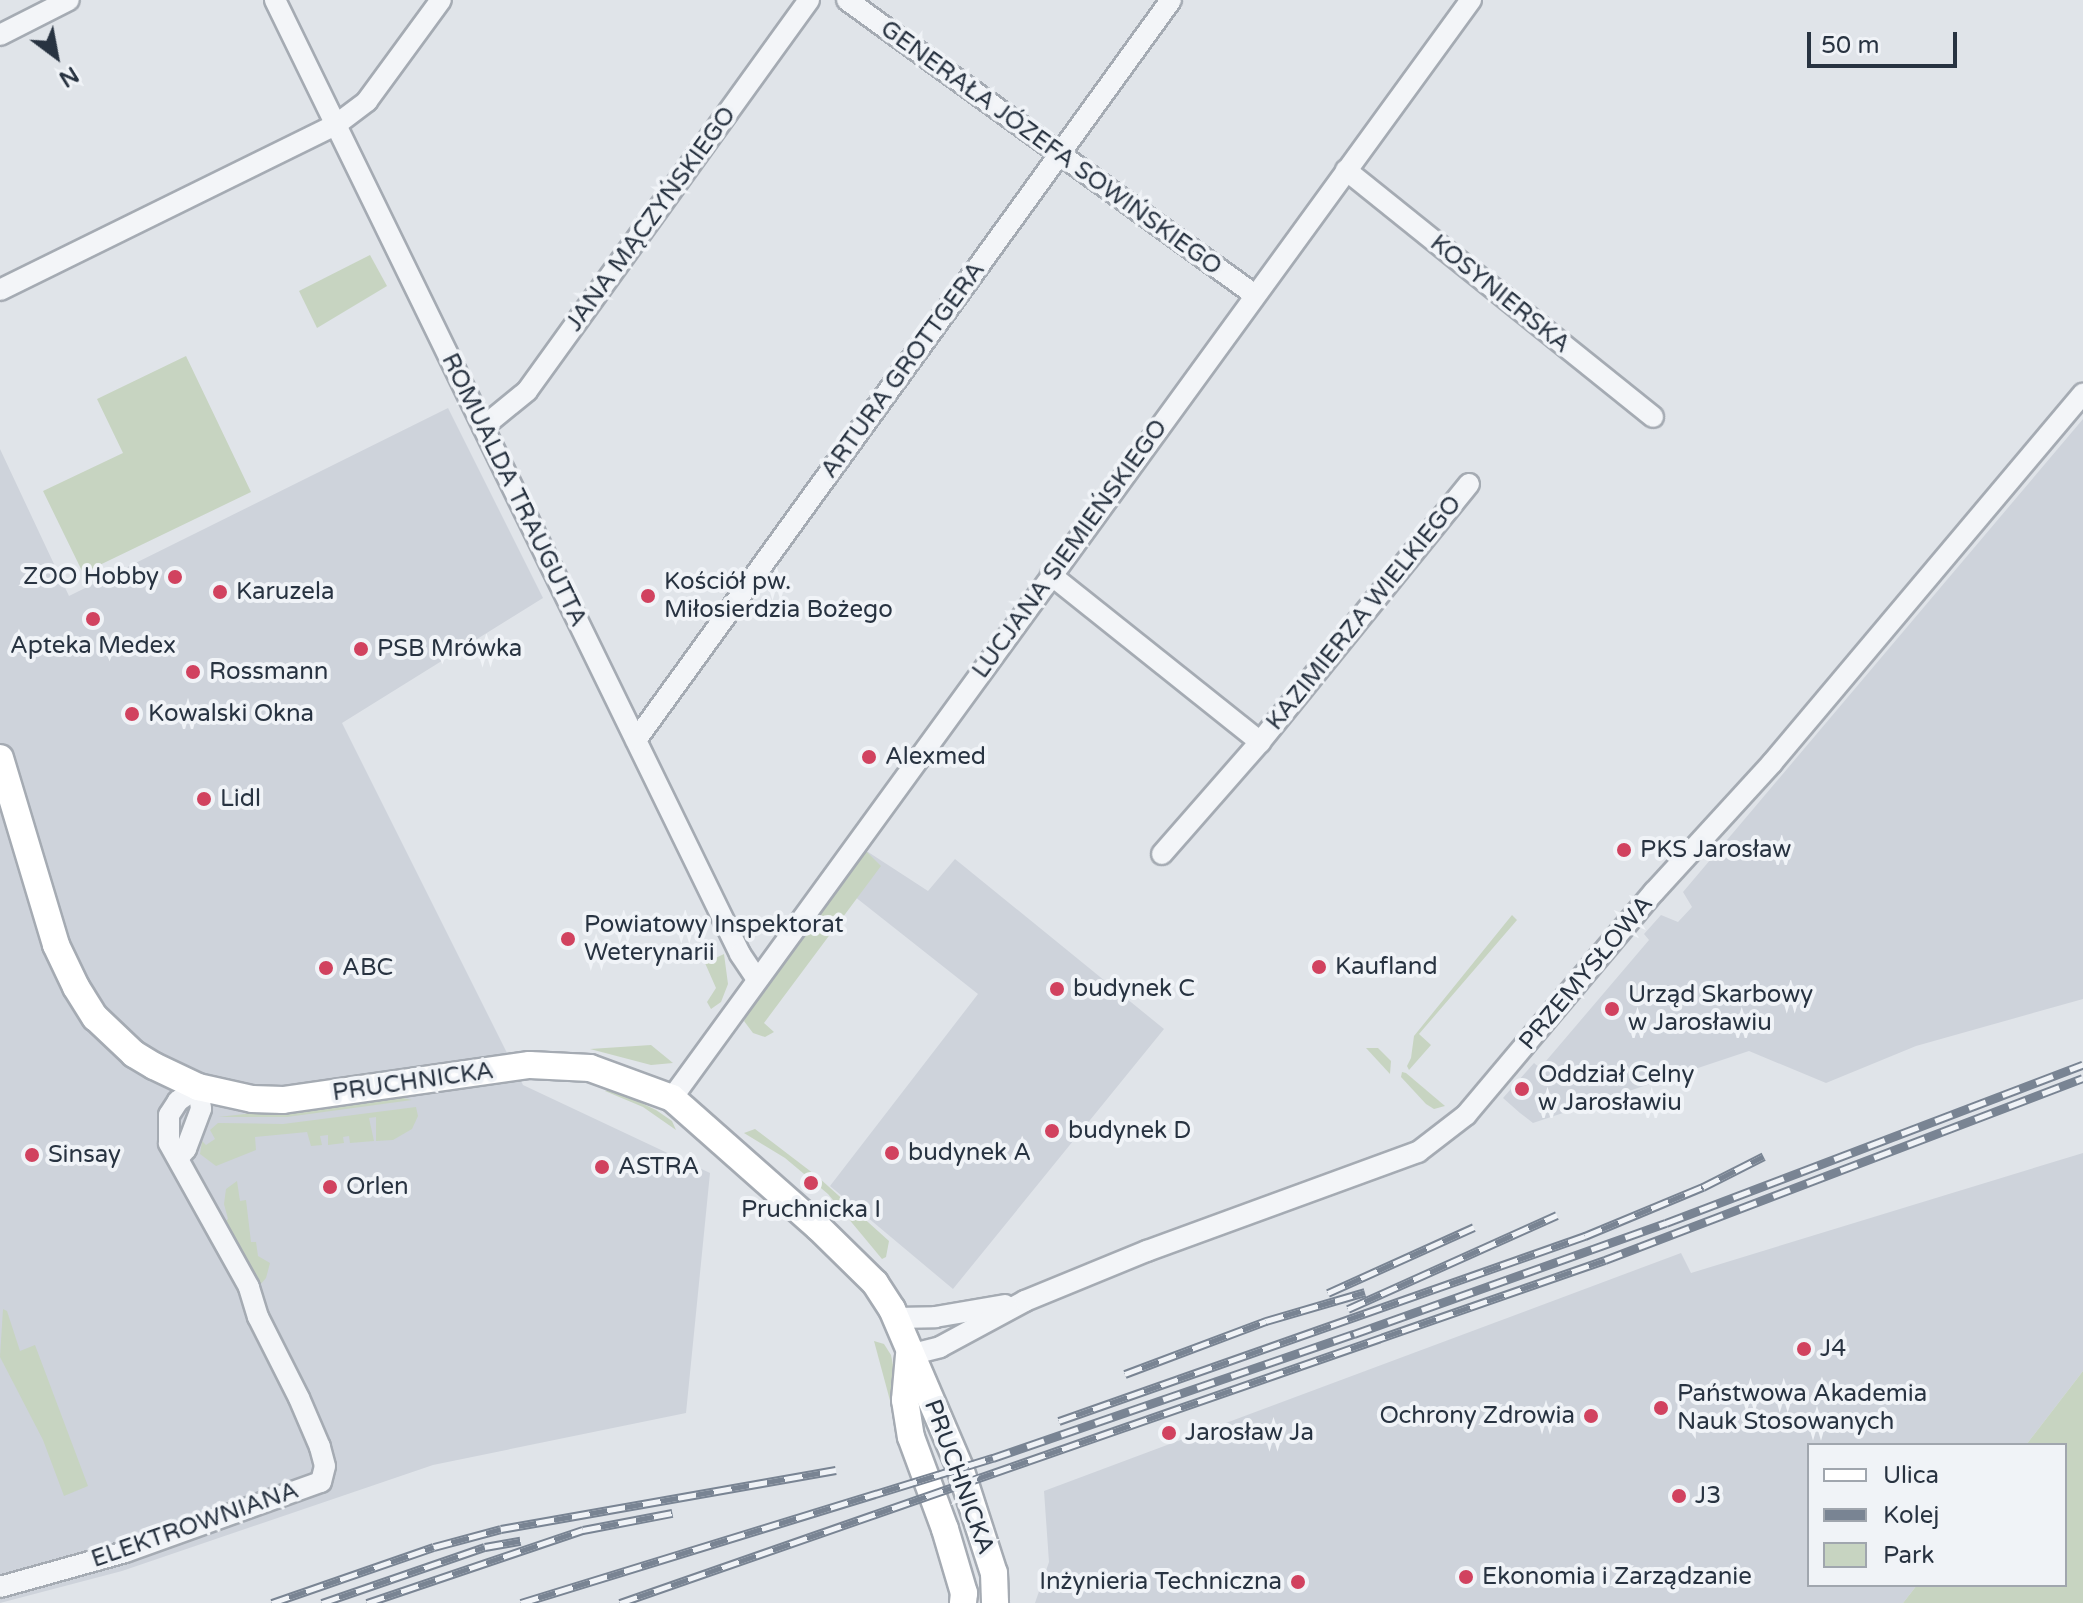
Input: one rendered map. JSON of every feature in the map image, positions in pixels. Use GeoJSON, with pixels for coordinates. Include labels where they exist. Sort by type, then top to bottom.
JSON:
{"type":"FeatureCollection","features":[{"type":"Feature","properties":{"kind":"main road","name":"PRUCHNICKA"},"geometry":{"type":"LineString","coordinates":[[0,758],[56,945],[76,987],[95,1017],[134,1054],[198,1087],[252,1099],[283,1100],[530,1065],[590,1068],[672,1098],[875,1283],[896,1318],[909,1355],[960,1468],[994,1573],[995,1603]]}},
{"type":"Feature","properties":{"kind":"main road","name":"PRUCHNICKA"},"geometry":{"type":"LineString","coordinates":[[909,1355],[905,1400],[911,1437],[960,1580],[963,1603]]}},
{"type":"Feature","properties":{"kind":"street"},"geometry":{"type":"LineString","coordinates":[[0,35],[69,0]]}},
{"type":"Feature","properties":{"kind":"street","name":"ROMUALDA TRAUGUTTA"},"geometry":{"type":"LineString","coordinates":[[275,0],[740,954],[756,978]]}},
{"type":"Feature","properties":{"kind":"street"},"geometry":{"type":"LineString","coordinates":[[0,290],[337,124],[367,101],[441,0]]}},
{"type":"Feature","properties":{"kind":"street","name":"JANA MĄCZYŃSKIEGO"},"geometry":{"type":"LineString","coordinates":[[483,427],[527,391],[809,0]]}},
{"type":"Feature","properties":{"kind":"street","name":"GENERAŁA JÓZEFA SOWIŃSKIEGO"},"geometry":{"type":"LineString","coordinates":[[847,0],[1255,295]]}},
{"type":"Feature","properties":{"kind":"street","name":"ARTURA GROTTGERA"},"geometry":{"type":"LineString","coordinates":[[636,740],[1171,0]]}},
{"type":"Feature","properties":{"kind":"street","name":"LUCJANA SIEMIEŃSKIEGO"},"geometry":{"type":"LineString","coordinates":[[672,1098],[756,978],[1471,0]]}},
{"type":"Feature","properties":{"kind":"street","name":"KOSYNIERSKA"},"geometry":{"type":"LineString","coordinates":[[1346,170],[1653,417]]}},
{"type":"Feature","properties":{"kind":"street","name":"PRZEMYSŁOWA"},"geometry":{"type":"LineString","coordinates":[[1025,1301],[1147,1251],[1418,1152],[1466,1115],[1654,892],[1772,763],[2083,394]]}},
{"type":"Feature","properties":{"kind":"street","name":"KAZIMIERZA WIELKIEGO"},"geometry":{"type":"LineString","coordinates":[[1162,854],[1260,742],[1469,484]]}},
{"type":"Feature","properties":{"kind":"street","name":"KAZIMIERZA WIELKIEGO"},"geometry":{"type":"LineString","coordinates":[[1051,575],[1260,742]]}},
{"type":"Feature","properties":{"kind":"street","name":"ELEKTROWNIANA"},"geometry":{"type":"LineString","coordinates":[[0,1587],[125,1552],[321,1482],[325,1466],[320,1447],[258,1317],[249,1287],[180,1156],[169,1143],[169,1115],[178,1101],[198,1087]]}},
{"type":"Feature","properties":{"kind":"street"},"geometry":{"type":"LineString","coordinates":[[896,1318],[935,1317],[1025,1301]]}},
{"type":"Feature","properties":{"kind":"street"},"geometry":{"type":"LineString","coordinates":[[909,1355],[940,1347],[1025,1301]]}},
{"type":"Feature","properties":{"kind":"shaded area"},"geometry":{"type":"Polygon","coordinates":[[[448,408],[543,598],[342,723],[523,1085],[710,1173],[686,1413],[433,1465],[122,1571],[0,1603],[0,449],[69,596],[448,408]]]}},
{"type":"Feature","properties":{"kind":"shaded area"},"geometry":{"type":"Polygon","coordinates":[[[2083,419],[2083,999],[1916,1046],[1826,1083],[1749,1051],[1533,1123],[1520,1113],[1503,1098],[1534,1063],[1540,1068],[1649,940],[1644,934],[1661,915],[1678,922],[1692,907],[1683,892],[2083,419]]]}},
{"type":"Feature","properties":{"kind":"shaded area"},"geometry":{"type":"Polygon","coordinates":[[[865,850],[928,891],[955,859],[1164,1029],[953,1289],[830,1186],[978,994],[840,885],[865,850]]]}},
{"type":"Feature","properties":{"kind":"shaded area","name":"Państwowa Akademia Nauk Stosowanych"},"geometry":{"type":"Polygon","coordinates":[[[2083,1153],[2083,1371],[2028,1443],[1807,1443],[1807,1587],[1915,1587],[1903,1603],[1035,1603],[1049,1562],[1044,1491],[1681,1253],[1691,1273],[2083,1153]]]}},
{"type":"Feature","properties":{"kind":"green space"},"geometry":{"type":"Polygon","coordinates":[[[370,255],[387,286],[317,328],[299,291],[370,255]]]}},
{"type":"Feature","properties":{"kind":"green space"},"geometry":{"type":"Polygon","coordinates":[[[186,356],[251,492],[83,573],[43,491],[123,453],[97,399],[186,356]]]}},
{"type":"Feature","properties":{"kind":"green space"},"geometry":{"type":"Polygon","coordinates":[[[865,850],[881,866],[764,1023],[774,1032],[765,1037],[753,1033],[744,1021],[749,1011],[865,850]]]}},
{"type":"Feature","properties":{"kind":"green space"},"geometry":{"type":"Polygon","coordinates":[[[1512,915],[1517,920],[1419,1034],[1431,1045],[1409,1070],[1407,1066],[1414,1036],[1512,915]]]}},
{"type":"Feature","properties":{"kind":"green space"},"geometry":{"type":"Polygon","coordinates":[[[724,954],[728,984],[721,1002],[711,1009],[707,1002],[716,988],[705,963],[724,954]]]}},
{"type":"Feature","properties":{"kind":"green space"},"geometry":{"type":"Polygon","coordinates":[[[651,1045],[673,1063],[651,1065],[590,1049],[651,1045]]]}},
{"type":"Feature","properties":{"kind":"green space"},"geometry":{"type":"Polygon","coordinates":[[[1366,1048],[1378,1048],[1391,1061],[1390,1074],[1366,1048]]]}},
{"type":"Feature","properties":{"kind":"green space"},"geometry":{"type":"Polygon","coordinates":[[[1402,1072],[1445,1106],[1434,1109],[1426,1104],[1401,1077],[1402,1072]]]}},
{"type":"Feature","properties":{"kind":"green space"},"geometry":{"type":"Polygon","coordinates":[[[612,1089],[656,1110],[672,1121],[676,1130],[643,1107],[605,1091],[612,1089]]]}},
{"type":"Feature","properties":{"kind":"green space"},"geometry":{"type":"Polygon","coordinates":[[[399,1097],[412,1100],[287,1117],[218,1117],[399,1097]]]}},
{"type":"Feature","properties":{"kind":"green space"},"geometry":{"type":"Polygon","coordinates":[[[416,1107],[418,1116],[412,1129],[393,1140],[376,1141],[376,1117],[369,1118],[374,1141],[350,1143],[349,1136],[343,1137],[344,1143],[328,1145],[328,1135],[320,1136],[322,1145],[311,1146],[307,1132],[255,1137],[256,1150],[216,1166],[200,1154],[202,1141],[206,1145],[215,1139],[210,1130],[218,1123],[283,1124],[416,1107]]]}},
{"type":"Feature","properties":{"kind":"green space"},"geometry":{"type":"Polygon","coordinates":[[[755,1129],[818,1177],[889,1241],[886,1257],[882,1259],[828,1194],[785,1158],[744,1133],[755,1129]]]}},
{"type":"Feature","properties":{"kind":"green space"},"geometry":{"type":"Polygon","coordinates":[[[237,1181],[240,1201],[246,1200],[251,1242],[256,1242],[258,1256],[270,1263],[266,1278],[259,1286],[224,1222],[228,1219],[224,1204],[226,1189],[237,1181]]]}},
{"type":"Feature","properties":{"kind":"green space"},"geometry":{"type":"Polygon","coordinates":[[[3,1309],[7,1311],[20,1351],[35,1345],[88,1486],[64,1496],[43,1440],[0,1357],[3,1309]]]}},
{"type":"Feature","properties":{"kind":"green space"},"geometry":{"type":"Polygon","coordinates":[[[874,1341],[884,1344],[891,1355],[901,1405],[892,1408],[874,1341]]]}},
{"type":"Feature","properties":{"kind":"green space"},"geometry":{"type":"Polygon","coordinates":[[[2083,1371],[2083,1603],[1903,1603],[1915,1587],[2067,1587],[2067,1443],[2028,1443],[2083,1371]]]}},
{"type":"Feature","properties":{"kind":"railway"},"geometry":{"type":"LineString","coordinates":[[521,1603],[993,1458],[1354,1334],[1666,1223],[2083,1065]]}},
{"type":"Feature","properties":{"kind":"railway"},"geometry":{"type":"LineString","coordinates":[[620,1603],[1605,1260],[2083,1078]]}},
{"type":"Feature","properties":{"kind":"railway"},"geometry":{"type":"LineString","coordinates":[[1059,1421],[1585,1236],[1703,1187],[1764,1156]]}},
{"type":"Feature","properties":{"kind":"railway"},"geometry":{"type":"LineString","coordinates":[[1348,1309],[1557,1215]]}},
{"type":"Feature","properties":{"kind":"railway"},"geometry":{"type":"LineString","coordinates":[[1328,1293],[1474,1227]]}},
{"type":"Feature","properties":{"kind":"railway"},"geometry":{"type":"LineString","coordinates":[[1125,1374],[1266,1321],[1365,1292]]}},
{"type":"Feature","properties":{"kind":"railway"},"geometry":{"type":"LineString","coordinates":[[272,1603],[434,1547],[501,1529],[836,1470]]}},
{"type":"Feature","properties":{"kind":"railway"},"geometry":{"type":"LineString","coordinates":[[367,1603],[583,1530],[672,1513]]}},
{"type":"Feature","properties":{"kind":"railway"},"geometry":{"type":"LineString","coordinates":[[322,1603],[485,1547],[520,1541]]}},
{"type":"Feature","properties":{"kind":"place","name":"ZOO Hobby"},"geometry":{"type":"Point","coordinates":[175,577]}},
{"type":"Feature","properties":{"kind":"place","name":"Karuzela"},"geometry":{"type":"Point","coordinates":[220,592]}},
{"type":"Feature","properties":{"kind":"place","name":"Kościół pw. Miłosierdzia Bożego"},"geometry":{"type":"Point","coordinates":[648,596]}},
{"type":"Feature","properties":{"kind":"place","name":"Apteka Medex"},"geometry":{"type":"Point","coordinates":[93,619]}},
{"type":"Feature","properties":{"kind":"place","name":"PSB Mrówka"},"geometry":{"type":"Point","coordinates":[361,649]}},
{"type":"Feature","properties":{"kind":"place","name":"Rossmann"},"geometry":{"type":"Point","coordinates":[193,672]}},
{"type":"Feature","properties":{"kind":"place","name":"Kowalski Okna"},"geometry":{"type":"Point","coordinates":[132,714]}},
{"type":"Feature","properties":{"kind":"place","name":"Alexmed"},"geometry":{"type":"Point","coordinates":[869,757]}},
{"type":"Feature","properties":{"kind":"place","name":"Lidl"},"geometry":{"type":"Point","coordinates":[204,799]}},
{"type":"Feature","properties":{"kind":"place","name":"PKS Jarosław"},"geometry":{"type":"Point","coordinates":[1624,850]}},
{"type":"Feature","properties":{"kind":"place","name":"Powiatowy Inspektorat Weterynarii"},"geometry":{"type":"Point","coordinates":[568,939]}},
{"type":"Feature","properties":{"kind":"place","name":"Kaufland"},"geometry":{"type":"Point","coordinates":[1319,967]}},
{"type":"Feature","properties":{"kind":"place","name":"ABC"},"geometry":{"type":"Point","coordinates":[326,968]}},
{"type":"Feature","properties":{"kind":"place","name":"budynek C"},"geometry":{"type":"Point","coordinates":[1057,989]}},
{"type":"Feature","properties":{"kind":"place","name":"Urząd Skarbowy w Jarosławiu"},"geometry":{"type":"Point","coordinates":[1612,1009]}},
{"type":"Feature","properties":{"kind":"place","name":"Oddział Celny w Jarosławiu"},"geometry":{"type":"Point","coordinates":[1522,1089]}},
{"type":"Feature","properties":{"kind":"place","name":"budynek D"},"geometry":{"type":"Point","coordinates":[1052,1131]}},
{"type":"Feature","properties":{"kind":"place","name":"budynek A"},"geometry":{"type":"Point","coordinates":[892,1153]}},
{"type":"Feature","properties":{"kind":"place","name":"Sinsay"},"geometry":{"type":"Point","coordinates":[32,1155]}},
{"type":"Feature","properties":{"kind":"place","name":"ASTRA"},"geometry":{"type":"Point","coordinates":[602,1167]}},
{"type":"Feature","properties":{"kind":"place","name":"Pruchnicka I"},"geometry":{"type":"Point","coordinates":[811,1183]}},
{"type":"Feature","properties":{"kind":"place","name":"Orlen"},"geometry":{"type":"Point","coordinates":[330,1187]}},
{"type":"Feature","properties":{"kind":"place","name":"J4"},"geometry":{"type":"Point","coordinates":[1804,1349]}},
{"type":"Feature","properties":{"kind":"place","name":"Państwowa Akademia Nauk Stosowanych"},"geometry":{"type":"Point","coordinates":[1661,1408]}},
{"type":"Feature","properties":{"kind":"place","name":"Ochrony Zdrowia"},"geometry":{"type":"Point","coordinates":[1591,1416]}},
{"type":"Feature","properties":{"kind":"place","name":"Jarosław Ja"},"geometry":{"type":"Point","coordinates":[1169,1433]}},
{"type":"Feature","properties":{"kind":"place","name":"J3"},"geometry":{"type":"Point","coordinates":[1679,1496]}},
{"type":"Feature","properties":{"kind":"place","name":"Ekonomia i Zarządzanie"},"geometry":{"type":"Point","coordinates":[1466,1577]}},
{"type":"Feature","properties":{"kind":"place","name":"Inżynieria Techniczna"},"geometry":{"type":"Point","coordinates":[1298,1582]}}]}
